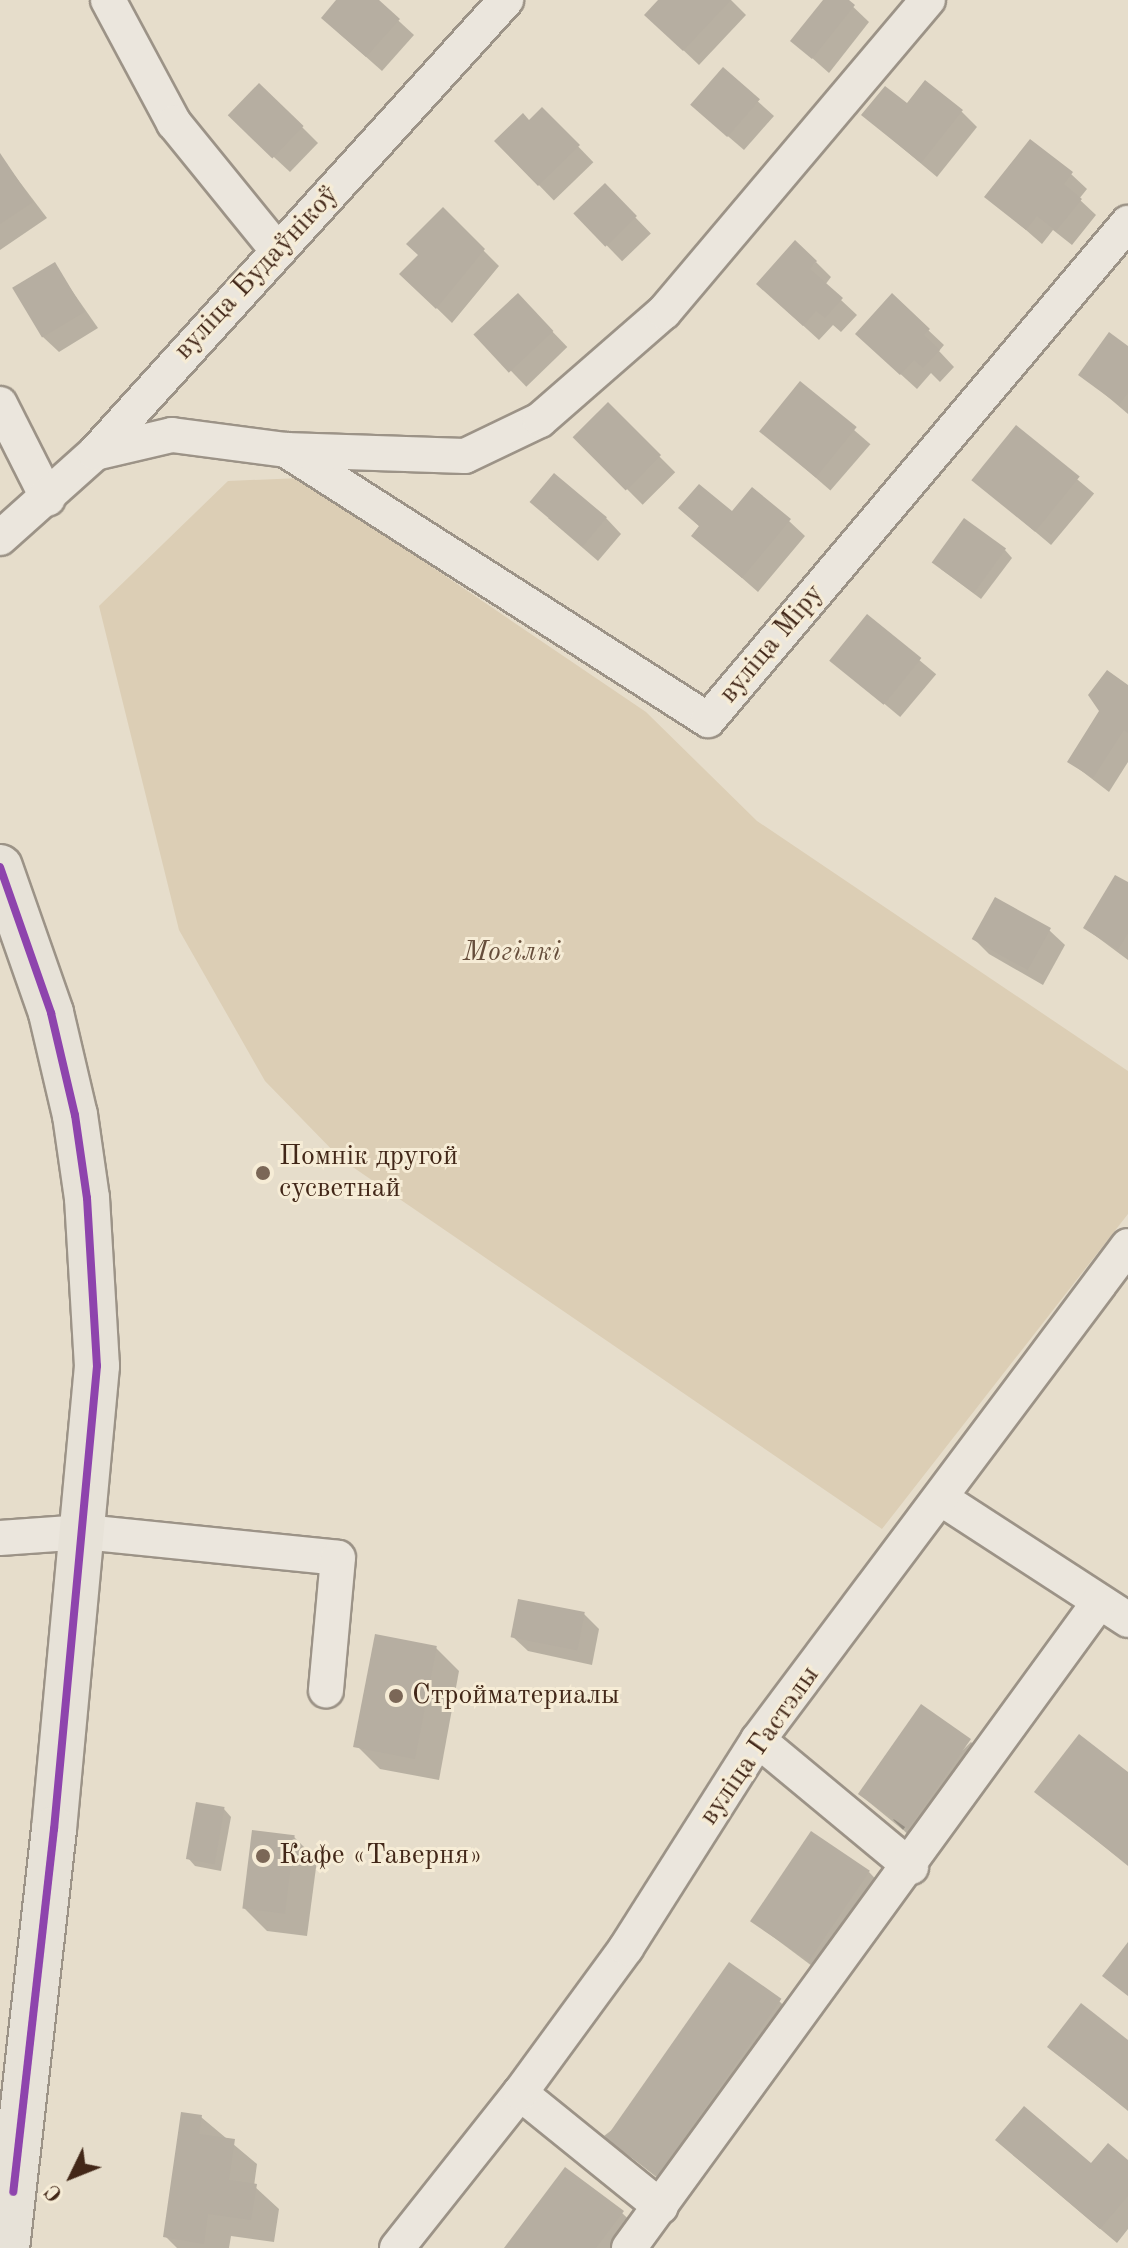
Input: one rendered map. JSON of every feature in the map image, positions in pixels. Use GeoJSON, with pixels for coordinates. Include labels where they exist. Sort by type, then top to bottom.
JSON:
{"type":"FeatureCollection","features":[{"type":"Feature","properties":{"kind":"main road"},"geometry":{"type":"LineString","coordinates":[[0,867],[51,1013],[75,1115],[87,1198],[97,1366],[84,1532],[7,2192],[7,2248]]}},
{"type":"Feature","properties":{"kind":"street"},"geometry":{"type":"LineString","coordinates":[[108,0],[174,123],[278,251]]}},
{"type":"Feature","properties":{"kind":"street","name":"вуліца Будаўнікоў"},"geometry":{"type":"LineString","coordinates":[[0,538],[48,499],[95,453],[506,0]]}},
{"type":"Feature","properties":{"kind":"street"},"geometry":{"type":"LineString","coordinates":[[95,453],[172,435],[286,450],[465,456],[540,420],[664,312],[928,0]]}},
{"type":"Feature","properties":{"kind":"street","name":"вуліца Міру"},"geometry":{"type":"LineString","coordinates":[[286,450],[708,720],[1128,223]]}},
{"type":"Feature","properties":{"kind":"street"},"geometry":{"type":"LineString","coordinates":[[0,404],[48,499]]}},
{"type":"Feature","properties":{"kind":"street","name":"вуліца Гастэлы"},"geometry":{"type":"LineString","coordinates":[[397,2248],[520,2093],[626,1948],[758,1740],[942,1499],[1128,1246]]}},
{"type":"Feature","properties":{"kind":"street"},"geometry":{"type":"LineString","coordinates":[[942,1499],[1128,1620]]}},
{"type":"Feature","properties":{"kind":"street"},"geometry":{"type":"LineString","coordinates":[[0,1538],[84,1532],[338,1558],[326,1690]]}},
{"type":"Feature","properties":{"kind":"street"},"geometry":{"type":"LineString","coordinates":[[629,2248],[911,1867],[1099,1602]]}},
{"type":"Feature","properties":{"kind":"street"},"geometry":{"type":"LineString","coordinates":[[758,1740],[911,1867]]}},
{"type":"Feature","properties":{"kind":"street"},"geometry":{"type":"LineString","coordinates":[[520,2093],[661,2207]]}},
{"type":"Feature","properties":{"kind":"green space","name":"Могілкі"},"geometry":{"type":"Polygon","coordinates":[[[301,478],[646,712],[757,821],[1128,1071],[1128,1214],[882,1529],[341,1159],[265,1081],[179,930],[99,606],[228,481],[301,478]]]}},
{"type":"Feature","properties":{"kind":"building"},"geometry":{"type":"Polygon","coordinates":[[[336,0],[379,0],[400,19],[366,57],[321,18],[336,0]]]}},
{"type":"Feature","properties":{"kind":"building"},"geometry":{"type":"Polygon","coordinates":[[[658,0],[731,0],[683,51],[644,15],[658,0]]]}},
{"type":"Feature","properties":{"kind":"building"},"geometry":{"type":"Polygon","coordinates":[[[823,0],[849,0],[855,5],[812,59],[790,41],[823,0]]]}},
{"type":"Feature","properties":{"kind":"building"},"geometry":{"type":"Polygon","coordinates":[[[723,67],[760,99],[727,137],[690,105],[723,67]]]}},
{"type":"Feature","properties":{"kind":"building"},"geometry":{"type":"Polygon","coordinates":[[[925,80],[963,110],[921,163],[861,115],[885,86],[907,103],[925,80]]]}},
{"type":"Feature","properties":{"kind":"building"},"geometry":{"type":"Polygon","coordinates":[[[259,83],[304,126],[272,158],[228,115],[259,83]]]}},
{"type":"Feature","properties":{"kind":"building"},"geometry":{"type":"Polygon","coordinates":[[[542,107],[580,145],[538,186],[494,141],[523,113],[529,120],[542,107]]]}},
{"type":"Feature","properties":{"kind":"building"},"geometry":{"type":"Polygon","coordinates":[[[1030,139],[1073,172],[1064,184],[1082,199],[1056,231],[1037,216],[1026,230],[984,197],[1030,139]]]}},
{"type":"Feature","properties":{"kind":"building"},"geometry":{"type":"Polygon","coordinates":[[[0,153],[33,202],[0,224],[0,153]]]}},
{"type":"Feature","properties":{"kind":"building"},"geometry":{"type":"Polygon","coordinates":[[[605,183],[637,216],[605,247],[573,214],[605,183]]]}},
{"type":"Feature","properties":{"kind":"building"},"geometry":{"type":"Polygon","coordinates":[[[443,207],[485,249],[436,309],[399,274],[418,255],[406,244],[443,207]]]}},
{"type":"Feature","properties":{"kind":"building"},"geometry":{"type":"Polygon","coordinates":[[[795,240],[817,261],[810,269],[843,298],[825,318],[816,311],[803,326],[756,284],[795,240]]]}},
{"type":"Feature","properties":{"kind":"building"},"geometry":{"type":"Polygon","coordinates":[[[55,262],[85,312],[42,337],[12,288],[55,262]]]}},
{"type":"Feature","properties":{"kind":"building"},"geometry":{"type":"Polygon","coordinates":[[[518,293],[553,331],[509,373],[473,335],[518,293]]]}},
{"type":"Feature","properties":{"kind":"building"},"geometry":{"type":"Polygon","coordinates":[[[892,293],[930,329],[924,335],[940,350],[923,368],[914,360],[900,375],[855,334],[892,293]]]}},
{"type":"Feature","properties":{"kind":"building"},"geometry":{"type":"Polygon","coordinates":[[[1109,332],[1128,346],[1128,393],[1119,405],[1078,375],[1109,332]]]}},
{"type":"Feature","properties":{"kind":"building"},"geometry":{"type":"Polygon","coordinates":[[[800,381],[857,427],[816,477],[759,432],[800,381]]]}},
{"type":"Feature","properties":{"kind":"building"},"geometry":{"type":"Polygon","coordinates":[[[608,402],[661,455],[626,490],[573,437],[608,402]]]}},
{"type":"Feature","properties":{"kind":"building"},"geometry":{"type":"Polygon","coordinates":[[[1016,425],[1080,477],[1035,532],[971,480],[1016,425]]]}},
{"type":"Feature","properties":{"kind":"building"},"geometry":{"type":"Polygon","coordinates":[[[554,473],[607,517],[582,546],[530,502],[554,473]]]}},
{"type":"Feature","properties":{"kind":"building"},"geometry":{"type":"Polygon","coordinates":[[[699,484],[732,511],[752,487],[791,519],[742,578],[691,536],[699,526],[678,508],[699,484]]]}},
{"type":"Feature","properties":{"kind":"building"},"geometry":{"type":"Polygon","coordinates":[[[964,518],[1006,549],[974,593],[932,562],[964,518]]]}},
{"type":"Feature","properties":{"kind":"building"},"geometry":{"type":"Polygon","coordinates":[[[867,614],[921,658],[884,705],[829,661],[867,614]]]}},
{"type":"Feature","properties":{"kind":"building"},"geometry":{"type":"Polygon","coordinates":[[[1107,670],[1128,685],[1128,733],[1124,730],[1093,778],[1067,762],[1099,711],[1088,695],[1107,670]]]}},
{"type":"Feature","properties":{"kind":"building"},"geometry":{"type":"Polygon","coordinates":[[[1115,875],[1128,882],[1128,933],[1118,950],[1083,928],[1115,875]]]}},
{"type":"Feature","properties":{"kind":"building"},"geometry":{"type":"Polygon","coordinates":[[[995,897],[1051,928],[1028,970],[972,939],[995,897]]]}},
{"type":"Feature","properties":{"kind":"building"},"geometry":{"type":"Polygon","coordinates":[[[518,1599],[585,1612],[577,1650],[511,1637],[518,1599]]]}},
{"type":"Feature","properties":{"kind":"building","name":"Стройматериалы"},"geometry":{"type":"Polygon","coordinates":[[[375,1634],[437,1646],[415,1759],[353,1747],[375,1634]]]}},
{"type":"Feature","properties":{"kind":"building"},"geometry":{"type":"Polygon","coordinates":[[[921,1704],[971,1739],[908,1829],[858,1794],[921,1704]]]}},
{"type":"Feature","properties":{"kind":"building"},"geometry":{"type":"Polygon","coordinates":[[[1079,1734],[1128,1772],[1128,1865],[1034,1792],[1079,1734]]]}},
{"type":"Feature","properties":{"kind":"building"},"geometry":{"type":"Polygon","coordinates":[[[196,1802],[225,1807],[214,1864],[186,1859],[196,1802]]]}},
{"type":"Feature","properties":{"kind":"building"},"geometry":{"type":"Polygon","coordinates":[[[252,1830],[295,1835],[285,1914],[242,1908],[252,1830]]]}},
{"type":"Feature","properties":{"kind":"building"},"geometry":{"type":"Polygon","coordinates":[[[811,1831],[870,1871],[809,1961],[750,1921],[811,1831]]]}},
{"type":"Feature","properties":{"kind":"building"},"geometry":{"type":"Polygon","coordinates":[[[1128,1942],[1128,1996],[1102,1976],[1128,1942]]]}},
{"type":"Feature","properties":{"kind":"building"},"geometry":{"type":"Polygon","coordinates":[[[729,1962],[781,1999],[658,2176],[605,2139],[729,1962]]]}},
{"type":"Feature","properties":{"kind":"building"},"geometry":{"type":"Polygon","coordinates":[[[1081,2003],[1128,2040],[1128,2110],[1047,2047],[1081,2003]]]}},
{"type":"Feature","properties":{"kind":"building"},"geometry":{"type":"Polygon","coordinates":[[[1024,2106],[1091,2163],[1108,2143],[1128,2160],[1128,2196],[1100,2229],[995,2140],[1024,2106]]]}},
{"type":"Feature","properties":{"kind":"building"},"geometry":{"type":"Polygon","coordinates":[[[181,2112],[202,2115],[199,2134],[235,2139],[229,2180],[257,2184],[251,2220],[208,2214],[204,2244],[163,2237],[181,2112]]]}},
{"type":"Feature","properties":{"kind":"building"},"geometry":{"type":"Polygon","coordinates":[[[565,2167],[624,2211],[596,2248],[504,2248],[565,2167]]]}},
{"type":"Feature","properties":{"kind":"transit line"},"geometry":{"type":"LineString","coordinates":[[0,867],[51,1013],[75,1115],[87,1198],[97,1366],[54,1829],[13,2192]]}},
{"type":"Feature","properties":{"kind":"place","name":"Помнік другой сусветнай"},"geometry":{"type":"Point","coordinates":[263,1173]}},
{"type":"Feature","properties":{"kind":"place","name":"Стройматериалы"},"geometry":{"type":"Point","coordinates":[396,1696]}},
{"type":"Feature","properties":{"kind":"place","name":"Кафе «Таверня»"},"geometry":{"type":"Point","coordinates":[263,1856]}}]}
